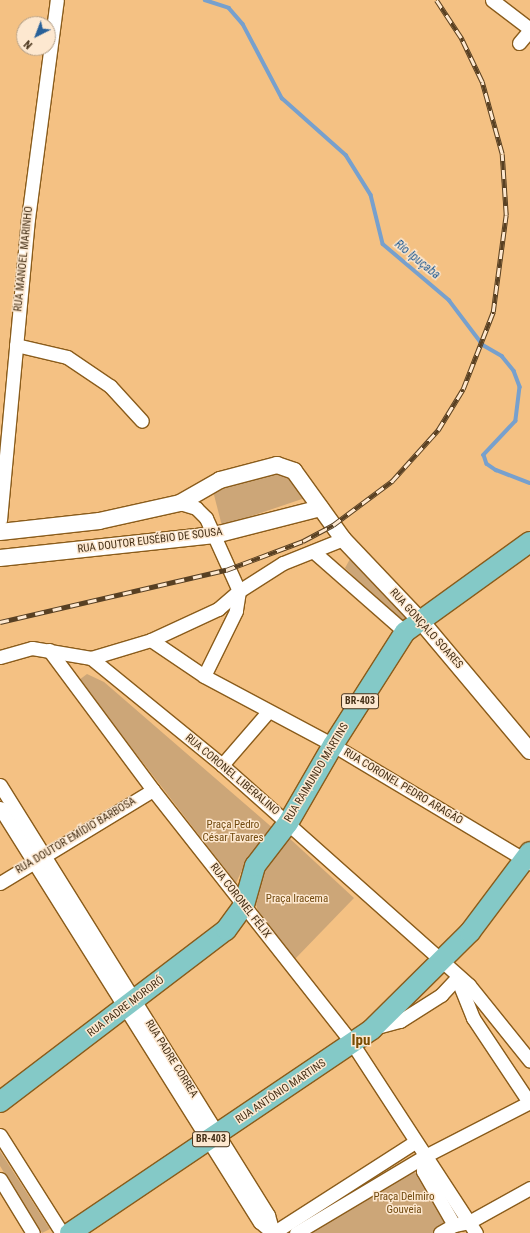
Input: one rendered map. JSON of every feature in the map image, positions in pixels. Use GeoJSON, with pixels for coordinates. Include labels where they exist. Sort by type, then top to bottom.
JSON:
{"type":"FeatureCollection","features":[{"type":"Feature","properties":{"kind":"main road","name":"RUA RAIMUNDO MARTINS"},"geometry":{"type":"LineString","coordinates":[[244,905],[256,866],[288,823],[333,745],[413,626],[530,542]]}},
{"type":"Feature","properties":{"kind":"main road","name":"BR-403"},"geometry":{"type":"LineString","coordinates":[[352,1043],[372,1029],[442,963],[528,858]]}},
{"type":"Feature","properties":{"kind":"main road","name":"RUA PADRE MORORÓ"},"geometry":{"type":"LineString","coordinates":[[0,1102],[226,930],[244,905]]}},
{"type":"Feature","properties":{"kind":"main road","name":"RUA ANTÔNIO MARTINS"},"geometry":{"type":"LineString","coordinates":[[70,1233],[352,1043]]}},
{"type":"Feature","properties":{"kind":"street"},"geometry":{"type":"LineString","coordinates":[[492,0],[530,29],[519,43]]}},
{"type":"Feature","properties":{"kind":"street","name":"RUA MANOEL MARINHO"},"geometry":{"type":"LineString","coordinates":[[0,520],[28,219],[57,2]]}},
{"type":"Feature","properties":{"kind":"street"},"geometry":{"type":"LineString","coordinates":[[16,345],[67,358],[110,386],[142,421]]}},
{"type":"Feature","properties":{"kind":"street","name":"RUA GONÇALO SOARES"},"geometry":{"type":"LineString","coordinates":[[0,532],[99,521],[180,503],[220,480],[278,466],[294,471],[343,539],[413,626],[530,751]]}},
{"type":"Feature","properties":{"kind":"street"},"geometry":{"type":"LineString","coordinates":[[180,503],[196,508],[215,535],[239,591],[236,611],[204,676]]}},
{"type":"Feature","properties":{"kind":"street","name":"RUA DOUTOR EUSÉBIO DE SOUSA"},"geometry":{"type":"LineString","coordinates":[[0,558],[215,535],[321,508]]}},
{"type":"Feature","properties":{"kind":"street"},"geometry":{"type":"LineString","coordinates":[[0,657],[32,648],[91,658],[151,640],[218,609],[239,591],[283,563],[315,552],[343,539]]}},
{"type":"Feature","properties":{"kind":"street","name":"RUA GONÇALO SOARES"},"geometry":{"type":"LineString","coordinates":[[315,552],[413,626]]}},
{"type":"Feature","properties":{"kind":"street","name":"RUA CORONEL PEDRO ARAGÃO"},"geometry":{"type":"LineString","coordinates":[[151,640],[204,676],[267,713],[333,745],[528,858]]}},
{"type":"Feature","properties":{"kind":"street","name":"RUA CORONEL FÉLIX"},"geometry":{"type":"LineString","coordinates":[[49,650],[153,790],[352,1043],[424,1156],[463,1228]]}},
{"type":"Feature","properties":{"kind":"street","name":"RUA CORONEL LIBERALINO"},"geometry":{"type":"LineString","coordinates":[[91,658],[222,765],[288,823],[457,978],[469,985],[530,1061]]}},
{"type":"Feature","properties":{"kind":"street"},"geometry":{"type":"LineString","coordinates":[[222,765],[267,713]]}},
{"type":"Feature","properties":{"kind":"street","name":"RUA PADRE CORREA"},"geometry":{"type":"LineString","coordinates":[[0,785],[39,859],[213,1138],[260,1222],[273,1233]]}},
{"type":"Feature","properties":{"kind":"street","name":"RUA DOUTOR EMÍDIO BARBOSA"},"geometry":{"type":"LineString","coordinates":[[0,883],[153,790]]}},
{"type":"Feature","properties":{"kind":"street","name":"RUA PADRE CORREA"},"geometry":{"type":"LineString","coordinates":[[0,808],[39,859]]}},
{"type":"Feature","properties":{"kind":"street"},"geometry":{"type":"LineString","coordinates":[[372,1029],[400,1020],[441,994],[457,978]]}},
{"type":"Feature","properties":{"kind":"street","name":"RUA CORONEL LIBERALINO"},"geometry":{"type":"LineString","coordinates":[[457,978],[473,1018],[529,1102]]}},
{"type":"Feature","properties":{"kind":"street"},"geometry":{"type":"LineString","coordinates":[[296,1233],[424,1156],[529,1102]]}},
{"type":"Feature","properties":{"kind":"street"},"geometry":{"type":"LineString","coordinates":[[0,1135],[62,1233]]}},
{"type":"Feature","properties":{"kind":"street"},"geometry":{"type":"LineString","coordinates":[[273,1233],[415,1142]]}},
{"type":"Feature","properties":{"kind":"street"},"geometry":{"type":"LineString","coordinates":[[0,1179],[33,1233]]}},
{"type":"Feature","properties":{"kind":"street"},"geometry":{"type":"LineString","coordinates":[[440,1233],[463,1228],[530,1188]]}},
{"type":"Feature","properties":{"kind":"green space"},"geometry":{"type":"Polygon","coordinates":[[[270,472],[289,475],[305,498],[222,526],[213,491],[270,472]]]}},
{"type":"Feature","properties":{"kind":"green space"},"geometry":{"type":"Polygon","coordinates":[[[350,559],[406,616],[404,620],[397,619],[345,568],[350,559]]]}},
{"type":"Feature","properties":{"kind":"green space","name":"Praça Pedro César Tavares"},"geometry":{"type":"Polygon","coordinates":[[[87,674],[104,682],[275,830],[243,868],[236,883],[79,680],[87,674]]]}},
{"type":"Feature","properties":{"kind":"green space","name":"Praça Iracema"},"geometry":{"type":"Polygon","coordinates":[[[287,836],[354,898],[295,959],[259,915],[256,904],[259,876],[287,836]]]}},
{"type":"Feature","properties":{"kind":"green space"},"geometry":{"type":"Polygon","coordinates":[[[0,1151],[50,1229],[42,1233],[0,1166],[0,1151]]]}},
{"type":"Feature","properties":{"kind":"green space","name":"Praça Delmiro Gouveia"},"geometry":{"type":"Polygon","coordinates":[[[409,1170],[421,1175],[446,1215],[445,1225],[437,1233],[306,1233],[409,1170]]]}},
{"type":"Feature","properties":{"kind":"waterway","name":"Rio Ipuçaba"},"geometry":{"type":"LineString","coordinates":[[205,0],[229,8],[243,24],[282,98],[346,155],[371,195],[383,244],[449,300],[483,345],[502,356],[514,371],[520,387],[516,421],[484,455],[487,464],[496,470],[530,483]]}},
{"type":"Feature","properties":{"kind":"railway"},"geometry":{"type":"LineString","coordinates":[[0,622],[226,570],[303,541],[333,525],[392,481],[438,430],[463,389],[493,312],[506,215],[502,154],[482,82],[461,38],[436,0]]}},
{"type":"Feature","properties":{"kind":"district","name":"Ipu"},"geometry":{"type":"Point","coordinates":[361,1041]}}]}
